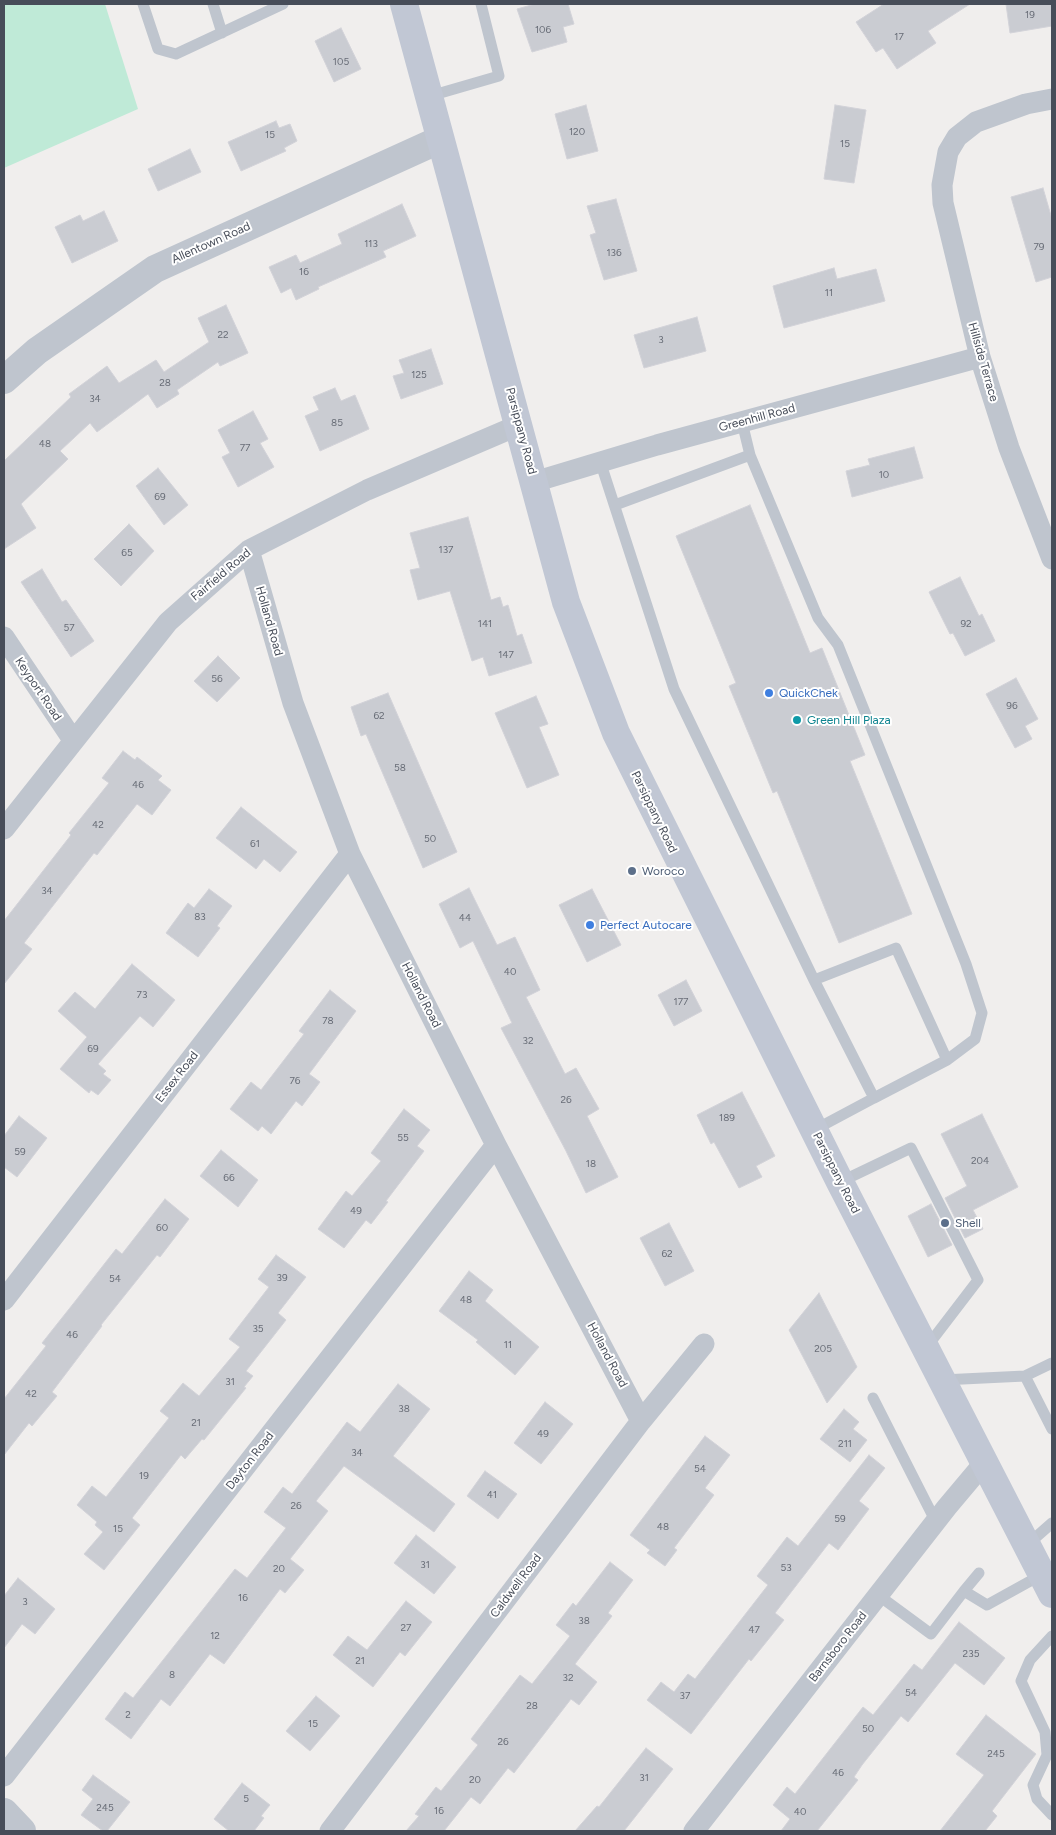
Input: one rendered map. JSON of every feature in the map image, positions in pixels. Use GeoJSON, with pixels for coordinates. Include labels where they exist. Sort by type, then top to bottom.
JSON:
{"type":"FeatureCollection","features":[{"type":"Feature","properties":{"kind":"main road","name":"Parsippany Road"},"geometry":{"type":"LineString","coordinates":[[404,4],[439,140],[566,602],[616,733],[840,1182],[984,1464],[1048,1584]]}},
{"type":"Feature","properties":{"kind":"street","name":"Hillside Terrace"},"geometry":{"type":"LineString","coordinates":[[1052,99],[1026,104],[976,122],[957,137],[946,160],[942,185],[943,203],[980,357],[1009,448],[1042,507],[1052,558]]}},
{"type":"Feature","properties":{"kind":"street","name":"Allentown Road"},"geometry":{"type":"LineString","coordinates":[[4,380],[37,351],[155,269],[439,140]]}},
{"type":"Feature","properties":{"kind":"street","name":"Greenhill Road"},"geometry":{"type":"LineString","coordinates":[[534,482],[600,461],[980,357]]}},
{"type":"Feature","properties":{"kind":"street","name":"Fairfield Road"},"geometry":{"type":"LineString","coordinates":[[4,829],[168,622],[248,550],[367,490],[519,426]]}},
{"type":"Feature","properties":{"kind":"street","name":"Holland Road"},"geometry":{"type":"LineString","coordinates":[[248,550],[292,703],[350,854],[496,1145],[642,1421]]}},
{"type":"Feature","properties":{"kind":"street","name":"Keyport Road"},"geometry":{"type":"LineString","coordinates":[[4,637],[73,740]]}},
{"type":"Feature","properties":{"kind":"street","name":"Essex Road"},"geometry":{"type":"LineString","coordinates":[[4,1300],[350,854]]}},
{"type":"Feature","properties":{"kind":"street","name":"Dayton Road"},"geometry":{"type":"LineString","coordinates":[[4,1776],[496,1145]]}},
{"type":"Feature","properties":{"kind":"street","name":"Caldwell Road"},"geometry":{"type":"LineString","coordinates":[[330,1831],[642,1421],[704,1344]]}},
{"type":"Feature","properties":{"kind":"street","name":"Barnsboro Road"},"geometry":{"type":"LineString","coordinates":[[694,1831],[878,1595],[984,1464]]}},
{"type":"Feature","properties":{"kind":"street"},"geometry":{"type":"LineString","coordinates":[[4,1812],[22,1831]]}},
{"type":"Feature","properties":{"kind":"lane"},"geometry":{"type":"LineString","coordinates":[[142,4],[158,49],[176,54],[283,4]]}},
{"type":"Feature","properties":{"kind":"lane"},"geometry":{"type":"LineString","coordinates":[[213,4],[222,33]]}},
{"type":"Feature","properties":{"kind":"lane"},"geometry":{"type":"LineString","coordinates":[[428,97],[499,76],[481,4]]}},
{"type":"Feature","properties":{"kind":"lane"},"geometry":{"type":"LineString","coordinates":[[742,422],[750,456],[818,618],[838,645],[966,964],[982,1013],[974,1039],[948,1060],[814,1130]]}},
{"type":"Feature","properties":{"kind":"lane"},"geometry":{"type":"LineString","coordinates":[[615,505],[750,456]]}},
{"type":"Feature","properties":{"kind":"lane"},"geometry":{"type":"LineString","coordinates":[[600,461],[674,689],[814,980],[874,1098]]}},
{"type":"Feature","properties":{"kind":"lane"},"geometry":{"type":"LineString","coordinates":[[814,980],[896,948],[948,1060]]}},
{"type":"Feature","properties":{"kind":"lane"},"geometry":{"type":"LineString","coordinates":[[840,1182],[911,1148],[920,1165],[978,1280],[925,1349]]}},
{"type":"Feature","properties":{"kind":"lane"},"geometry":{"type":"LineString","coordinates":[[941,1380],[1025,1376],[1052,1363]]}},
{"type":"Feature","properties":{"kind":"lane"},"geometry":{"type":"LineString","coordinates":[[1025,1376],[1052,1429]]}},
{"type":"Feature","properties":{"kind":"lane"},"geometry":{"type":"LineString","coordinates":[[873,1398],[936,1522]]}},
{"type":"Feature","properties":{"kind":"lane"},"geometry":{"type":"LineString","coordinates":[[1027,1545],[1052,1523]]}},
{"type":"Feature","properties":{"kind":"lane"},"geometry":{"type":"LineString","coordinates":[[878,1595],[931,1634],[979,1572]]}},
{"type":"Feature","properties":{"kind":"lane"},"geometry":{"type":"LineString","coordinates":[[964,1591],[987,1606],[1048,1584]]}},
{"type":"Feature","properties":{"kind":"lane"},"geometry":{"type":"LineString","coordinates":[[1052,1636],[1030,1660],[1021,1681],[1045,1732],[1047,1755],[1033,1785],[1037,1799],[1052,1816]]}},
{"type":"Feature","properties":{"kind":"green space"},"geometry":{"type":"Polygon","coordinates":[[[4,4],[105,4],[138,109],[4,168],[4,4]]]}},
{"type":"Feature","properties":{"kind":"building"},"geometry":{"type":"Polygon","coordinates":[[[535,4],[568,4],[574,24],[563,27],[567,42],[532,52],[517,9],[535,4]]]}},
{"type":"Feature","properties":{"kind":"building"},"geometry":{"type":"Polygon","coordinates":[[[884,4],[970,4],[928,31],[936,43],[897,69],[883,48],[876,52],[856,22],[884,4]]]}},
{"type":"Feature","properties":{"kind":"building"},"geometry":{"type":"Polygon","coordinates":[[[1006,4],[1052,4],[1052,26],[1010,33],[1006,4]]]}},
{"type":"Feature","properties":{"kind":"building"},"geometry":{"type":"Polygon","coordinates":[[[341,28],[361,69],[334,82],[315,41],[341,28]]]}},
{"type":"Feature","properties":{"kind":"building"},"geometry":{"type":"Polygon","coordinates":[[[586,105],[598,151],[567,159],[555,114],[586,105]]]}},
{"type":"Feature","properties":{"kind":"building"},"geometry":{"type":"Polygon","coordinates":[[[835,105],[866,110],[854,183],[824,179],[835,105]]]}},
{"type":"Feature","properties":{"kind":"building"},"geometry":{"type":"Polygon","coordinates":[[[276,121],[279,128],[290,124],[297,141],[284,148],[286,151],[241,171],[228,142],[276,121]]]}},
{"type":"Feature","properties":{"kind":"building"},"geometry":{"type":"Polygon","coordinates":[[[190,149],[201,172],[158,191],[148,169],[190,149]]]}},
{"type":"Feature","properties":{"kind":"building"},"geometry":{"type":"Polygon","coordinates":[[[1043,188],[1052,219],[1052,277],[1036,282],[1011,197],[1043,188]]]}},
{"type":"Feature","properties":{"kind":"building"},"geometry":{"type":"Polygon","coordinates":[[[616,199],[637,271],[604,280],[590,235],[596,233],[587,206],[616,199]]]}},
{"type":"Feature","properties":{"kind":"building"},"geometry":{"type":"Polygon","coordinates":[[[402,204],[416,236],[383,251],[386,257],[318,287],[319,289],[296,300],[291,288],[281,293],[269,267],[296,255],[300,263],[342,244],[338,234],[402,204]]]}},
{"type":"Feature","properties":{"kind":"building"},"geometry":{"type":"Polygon","coordinates":[[[104,211],[118,241],[72,263],[55,227],[80,215],[83,221],[104,211]]]}},
{"type":"Feature","properties":{"kind":"building"},"geometry":{"type":"Polygon","coordinates":[[[834,268],[837,279],[876,269],[885,301],[784,328],[773,286],[834,268]]]}},
{"type":"Feature","properties":{"kind":"building"},"geometry":{"type":"Polygon","coordinates":[[[226,305],[248,353],[220,366],[218,362],[177,390],[179,394],[157,408],[148,394],[97,432],[90,423],[60,451],[68,459],[21,504],[36,528],[4,549],[4,461],[71,397],[69,394],[107,366],[119,383],[156,360],[164,372],[209,342],[198,318],[226,305]]]}},
{"type":"Feature","properties":{"kind":"building"},"geometry":{"type":"Polygon","coordinates":[[[697,317],[706,351],[644,368],[634,335],[697,317]]]}},
{"type":"Feature","properties":{"kind":"building"},"geometry":{"type":"Polygon","coordinates":[[[431,349],[443,384],[401,399],[393,376],[404,373],[399,360],[431,349]]]}},
{"type":"Feature","properties":{"kind":"building"},"geometry":{"type":"Polygon","coordinates":[[[335,388],[341,401],[355,395],[369,429],[320,451],[305,416],[319,410],[313,397],[335,388]]]}},
{"type":"Feature","properties":{"kind":"building"},"geometry":{"type":"Polygon","coordinates":[[[253,411],[268,439],[260,443],[274,467],[238,487],[222,457],[230,453],[218,430],[253,411]]]}},
{"type":"Feature","properties":{"kind":"building"},"geometry":{"type":"Polygon","coordinates":[[[914,447],[923,478],[852,497],[846,471],[870,465],[868,459],[914,447]]]}},
{"type":"Feature","properties":{"kind":"building"},"geometry":{"type":"Polygon","coordinates":[[[158,468],[188,505],[164,525],[136,486],[158,468]]]}},
{"type":"Feature","properties":{"kind":"building","name":"Green Hill Plaza"},"geometry":{"type":"Polygon","coordinates":[[[750,505],[810,653],[822,648],[865,755],[850,761],[912,914],[839,943],[777,791],[773,793],[729,686],[736,683],[676,536],[750,505]]]}},
{"type":"Feature","properties":{"kind":"building"},"geometry":{"type":"Polygon","coordinates":[[[468,517],[491,600],[500,597],[503,607],[508,605],[517,636],[522,634],[532,663],[489,676],[483,657],[472,661],[450,591],[418,600],[410,570],[420,568],[410,533],[468,517]]]}},
{"type":"Feature","properties":{"kind":"building"},"geometry":{"type":"Polygon","coordinates":[[[129,524],[154,551],[121,586],[94,559],[129,524]]]}},
{"type":"Feature","properties":{"kind":"building"},"geometry":{"type":"Polygon","coordinates":[[[42,569],[62,602],[66,600],[94,641],[71,657],[21,582],[42,569]]]}},
{"type":"Feature","properties":{"kind":"building"},"geometry":{"type":"Polygon","coordinates":[[[960,577],[979,616],[982,614],[995,641],[965,656],[953,633],[950,634],[929,592],[960,577]]]}},
{"type":"Feature","properties":{"kind":"building"},"geometry":{"type":"Polygon","coordinates":[[[218,656],[240,678],[217,702],[194,681],[218,656]]]}},
{"type":"Feature","properties":{"kind":"building"},"geometry":{"type":"Polygon","coordinates":[[[1016,678],[1038,719],[1025,726],[1032,739],[1015,748],[986,694],[1016,678]]]}},
{"type":"Feature","properties":{"kind":"building"},"geometry":{"type":"Polygon","coordinates":[[[388,693],[457,852],[423,868],[366,734],[361,736],[351,707],[388,693]]]}},
{"type":"Feature","properties":{"kind":"building"},"geometry":{"type":"Polygon","coordinates":[[[536,696],[548,724],[539,727],[559,775],[527,788],[495,713],[536,696]]]}},
{"type":"Feature","properties":{"kind":"building"},"geometry":{"type":"Polygon","coordinates":[[[123,751],[135,760],[137,757],[162,776],[158,780],[171,790],[152,815],[137,804],[97,855],[94,853],[24,943],[32,949],[4,984],[4,921],[71,835],[69,833],[109,783],[102,778],[123,751]]]}},
{"type":"Feature","properties":{"kind":"building"},"geometry":{"type":"Polygon","coordinates":[[[241,807],[297,852],[280,872],[264,859],[256,869],[216,838],[241,807]]]}},
{"type":"Feature","properties":{"kind":"building"},"geometry":{"type":"Polygon","coordinates":[[[469,888],[497,945],[515,937],[540,990],[526,997],[565,1074],[576,1068],[599,1109],[587,1116],[618,1177],[586,1193],[501,1028],[512,1023],[473,941],[460,948],[439,904],[469,888]]]}},
{"type":"Feature","properties":{"kind":"building"},"geometry":{"type":"Polygon","coordinates":[[[209,889],[232,906],[217,926],[220,928],[198,957],[166,933],[188,903],[194,908],[209,889]]]}},
{"type":"Feature","properties":{"kind":"building","name":"Perfect Autocare"},"geometry":{"type":"Polygon","coordinates":[[[592,889],[621,945],[587,962],[559,905],[592,889]]]}},
{"type":"Feature","properties":{"kind":"building"},"geometry":{"type":"Polygon","coordinates":[[[132,964],[175,1000],[153,1027],[140,1016],[98,1064],[106,1071],[103,1074],[111,1080],[98,1095],[91,1090],[89,1093],[60,1069],[87,1037],[58,1011],[75,992],[95,1009],[132,964]]]}},
{"type":"Feature","properties":{"kind":"building"},"geometry":{"type":"Polygon","coordinates":[[[686,980],[702,1011],[674,1026],[658,995],[686,980]]]}},
{"type":"Feature","properties":{"kind":"building"},"geometry":{"type":"Polygon","coordinates":[[[330,990],[356,1011],[309,1074],[320,1082],[302,1106],[296,1101],[271,1134],[262,1126],[258,1131],[230,1109],[251,1082],[261,1090],[304,1034],[299,1031],[330,990]]]}},
{"type":"Feature","properties":{"kind":"building"},"geometry":{"type":"Polygon","coordinates":[[[742,1092],[775,1156],[756,1166],[762,1177],[739,1188],[714,1142],[711,1144],[697,1115],[742,1092]]]}},
{"type":"Feature","properties":{"kind":"building"},"geometry":{"type":"Polygon","coordinates":[[[404,1109],[430,1130],[417,1146],[424,1151],[371,1224],[366,1220],[344,1248],[318,1229],[346,1191],[352,1196],[381,1161],[371,1153],[404,1109]]]}},
{"type":"Feature","properties":{"kind":"building"},"geometry":{"type":"Polygon","coordinates":[[[982,1114],[1018,1187],[973,1210],[983,1229],[965,1238],[945,1198],[967,1186],[941,1134],[982,1114]]]}},
{"type":"Feature","properties":{"kind":"building"},"geometry":{"type":"Polygon","coordinates":[[[19,1116],[47,1138],[17,1177],[4,1167],[4,1136],[19,1116]]]}},
{"type":"Feature","properties":{"kind":"building"},"geometry":{"type":"Polygon","coordinates":[[[221,1150],[258,1180],[238,1207],[200,1176],[221,1150]]]}},
{"type":"Feature","properties":{"kind":"building"},"geometry":{"type":"Polygon","coordinates":[[[165,1199],[189,1219],[160,1257],[157,1255],[101,1325],[52,1392],[57,1396],[32,1426],[29,1423],[4,1455],[4,1399],[46,1346],[42,1343],[116,1249],[122,1254],[165,1199]]]}},
{"type":"Feature","properties":{"kind":"building"},"geometry":{"type":"Polygon","coordinates":[[[931,1204],[952,1245],[928,1257],[908,1216],[931,1204]]]}},
{"type":"Feature","properties":{"kind":"building"},"geometry":{"type":"Polygon","coordinates":[[[669,1223],[694,1271],[665,1286],[640,1238],[669,1223]]]}},
{"type":"Feature","properties":{"kind":"building"},"geometry":{"type":"Polygon","coordinates":[[[276,1255],[306,1277],[278,1313],[286,1320],[246,1371],[253,1376],[244,1387],[246,1388],[204,1440],[202,1439],[185,1459],[181,1455],[132,1518],[140,1525],[104,1570],[84,1554],[103,1532],[95,1525],[97,1522],[77,1505],[92,1486],[106,1497],[169,1418],[160,1411],[183,1383],[199,1396],[240,1347],[229,1339],[269,1287],[258,1279],[276,1255]]]}},
{"type":"Feature","properties":{"kind":"building"},"geometry":{"type":"Polygon","coordinates":[[[469,1271],[493,1290],[485,1301],[539,1347],[515,1375],[476,1342],[478,1340],[439,1311],[469,1271]]]}},
{"type":"Feature","properties":{"kind":"building"},"geometry":{"type":"Polygon","coordinates":[[[819,1293],[857,1367],[827,1403],[789,1330],[819,1293]]]}},
{"type":"Feature","properties":{"kind":"building"},"geometry":{"type":"Polygon","coordinates":[[[398,1384],[430,1409],[393,1456],[455,1504],[434,1532],[344,1466],[316,1501],[328,1511],[290,1559],[304,1570],[285,1593],[280,1589],[224,1664],[210,1654],[170,1706],[161,1699],[131,1739],[105,1719],[125,1692],[133,1698],[235,1569],[247,1578],[286,1528],[264,1512],[283,1487],[292,1494],[347,1422],[360,1432],[398,1384]]]}},
{"type":"Feature","properties":{"kind":"building"},"geometry":{"type":"Polygon","coordinates":[[[545,1402],[573,1424],[541,1464],[514,1443],[545,1402]]]}},
{"type":"Feature","properties":{"kind":"building"},"geometry":{"type":"Polygon","coordinates":[[[844,1409],[859,1422],[853,1429],[867,1440],[850,1462],[820,1439],[844,1409]]]}},
{"type":"Feature","properties":{"kind":"building"},"geometry":{"type":"Polygon","coordinates":[[[705,1436],[730,1455],[705,1488],[714,1495],[674,1548],[677,1550],[665,1566],[647,1553],[650,1550],[630,1535],[705,1436]]]}},
{"type":"Feature","properties":{"kind":"building"},"geometry":{"type":"Polygon","coordinates":[[[869,1455],[885,1468],[859,1501],[869,1509],[838,1550],[829,1543],[775,1613],[784,1620],[751,1661],[749,1659],[691,1734],[647,1700],[661,1682],[674,1692],[688,1674],[695,1679],[768,1585],[757,1576],[787,1537],[798,1546],[869,1455]]]}},
{"type":"Feature","properties":{"kind":"building"},"geometry":{"type":"Polygon","coordinates":[[[485,1471],[517,1494],[498,1519],[467,1496],[485,1471]]]}},
{"type":"Feature","properties":{"kind":"building"},"geometry":{"type":"Polygon","coordinates":[[[416,1535],[456,1567],[434,1594],[394,1563],[416,1535]]]}},
{"type":"Feature","properties":{"kind":"building"},"geometry":{"type":"Polygon","coordinates":[[[610,1562],[633,1580],[608,1613],[612,1616],[575,1664],[597,1682],[579,1705],[571,1699],[514,1773],[508,1768],[480,1804],[471,1797],[444,1831],[406,1831],[419,1816],[415,1814],[436,1787],[441,1791],[478,1745],[471,1739],[520,1675],[532,1684],[570,1636],[556,1625],[573,1603],[576,1606],[610,1562]]]}},
{"type":"Feature","properties":{"kind":"building"},"geometry":{"type":"Polygon","coordinates":[[[18,1578],[55,1609],[35,1634],[22,1624],[4,1648],[4,1596],[18,1578]]]}},
{"type":"Feature","properties":{"kind":"building"},"geometry":{"type":"Polygon","coordinates":[[[406,1601],[432,1622],[405,1656],[400,1652],[373,1687],[333,1655],[348,1636],[367,1650],[406,1601]]]}},
{"type":"Feature","properties":{"kind":"building"},"geometry":{"type":"Polygon","coordinates":[[[959,1622],[1005,1658],[984,1685],[955,1663],[908,1722],[901,1716],[862,1765],[854,1777],[858,1780],[817,1831],[781,1831],[790,1819],[773,1805],[787,1787],[795,1794],[863,1707],[873,1715],[914,1664],[922,1670],[959,1622]]]}},
{"type":"Feature","properties":{"kind":"building"},"geometry":{"type":"Polygon","coordinates":[[[316,1696],[340,1716],[310,1751],[286,1731],[316,1696]]]}},
{"type":"Feature","properties":{"kind":"building"},"geometry":{"type":"Polygon","coordinates":[[[986,1715],[1036,1754],[992,1811],[997,1816],[985,1831],[940,1831],[984,1775],[956,1754],[986,1715]]]}},
{"type":"Feature","properties":{"kind":"building"},"geometry":{"type":"Polygon","coordinates":[[[646,1748],[673,1769],[624,1831],[575,1831],[597,1806],[599,1807],[646,1748]]]}},
{"type":"Feature","properties":{"kind":"building"},"geometry":{"type":"Polygon","coordinates":[[[93,1775],[130,1802],[107,1831],[103,1831],[81,1815],[93,1799],[82,1790],[93,1775]]]}},
{"type":"Feature","properties":{"kind":"building"},"geometry":{"type":"Polygon","coordinates":[[[242,1783],[270,1805],[261,1816],[264,1818],[254,1831],[229,1831],[214,1819],[242,1783]]]}},
{"type":"Feature","properties":{"kind":"place","name":"QuickChek"},"geometry":{"type":"Point","coordinates":[769,693]}},
{"type":"Feature","properties":{"kind":"place","name":"Green Hill Plaza"},"geometry":{"type":"Point","coordinates":[797,720]}},
{"type":"Feature","properties":{"kind":"place","name":"Woroco"},"geometry":{"type":"Point","coordinates":[632,871]}},
{"type":"Feature","properties":{"kind":"place","name":"Perfect Autocare"},"geometry":{"type":"Point","coordinates":[590,925]}},
{"type":"Feature","properties":{"kind":"place","name":"Shell"},"geometry":{"type":"Point","coordinates":[945,1223]}}]}
